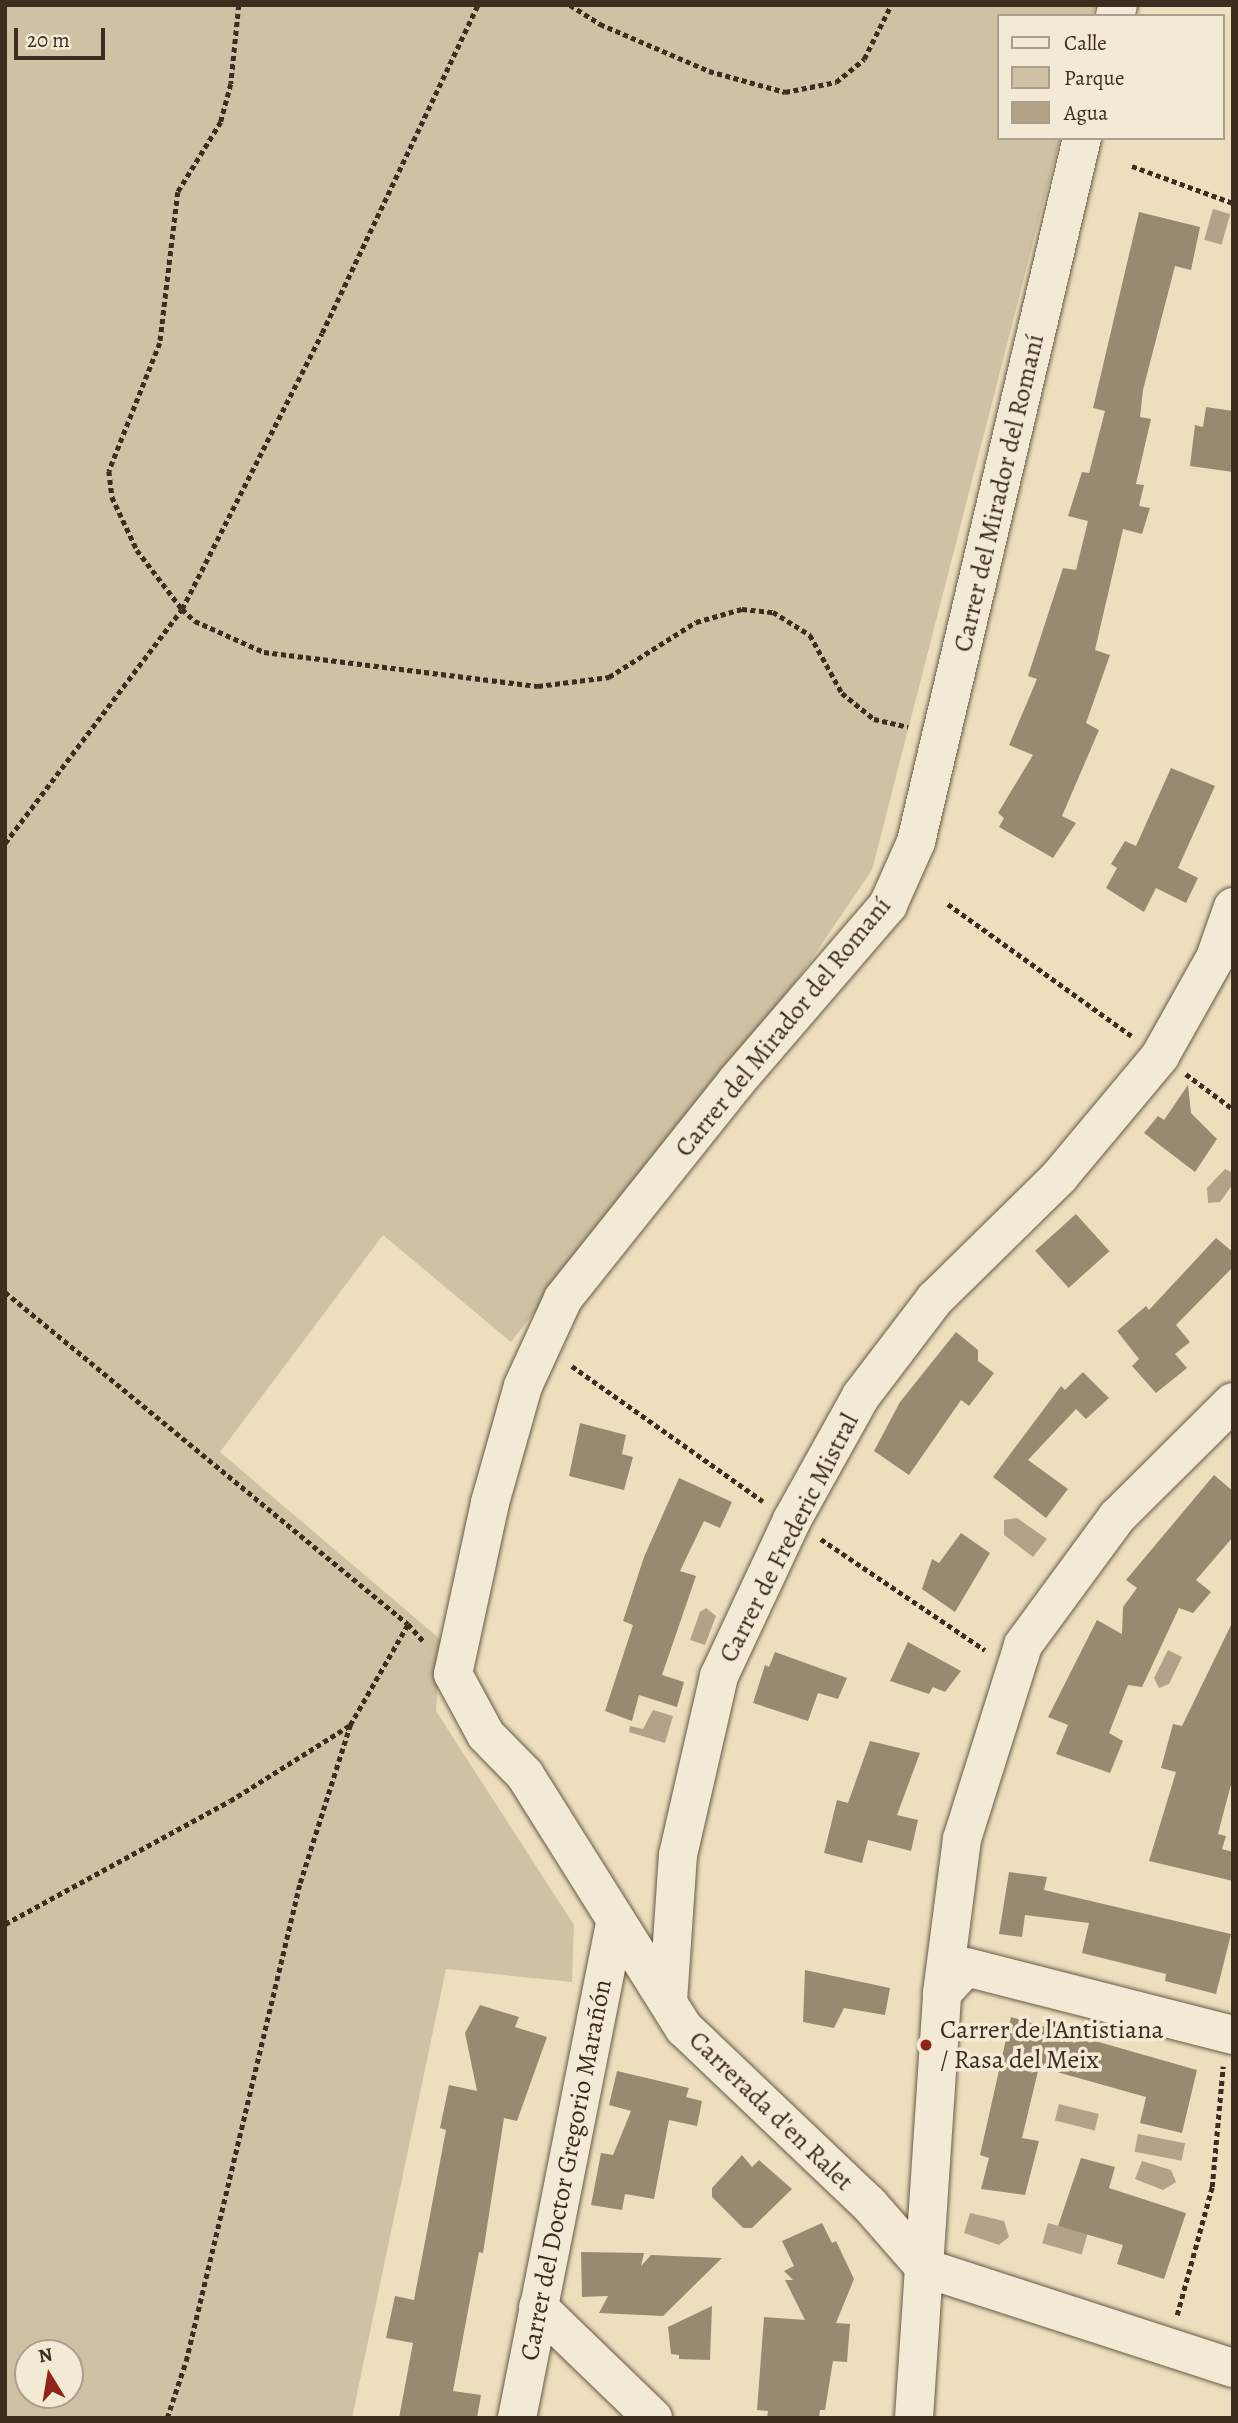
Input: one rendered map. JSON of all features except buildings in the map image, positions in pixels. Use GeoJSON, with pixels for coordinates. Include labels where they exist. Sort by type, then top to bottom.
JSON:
{"type":"FeatureCollection","features":[{"type":"Feature","properties":{"kind":"street","name":"Carrer del Mirador del Romaní"},"geometry":{"type":"LineString","coordinates":[[453,1674],[490,1503],[523,1386],[562,1299],[736,1083],[888,905],[916,842],[1082,140]]}},
{"type":"Feature","properties":{"kind":"street","name":"Carrer de Frederic Mistral"},"geometry":{"type":"LineString","coordinates":[[668,2001],[678,1855],[719,1676],[792,1520],[861,1396],[935,1299],[1059,1177],[1160,1056],[1215,958],[1233,907]]}},
{"type":"Feature","properties":{"kind":"street"},"geometry":{"type":"LineString","coordinates":[[914,2418],[962,1839],[1023,1645],[1117,1517],[1233,1402]]}},
{"type":"Feature","properties":{"kind":"street","name":"Carrerada d'en Ralet"},"geometry":{"type":"LineString","coordinates":[[453,1674],[486,1734],[525,1774],[615,1923],[684,2028],[869,2204],[925,2268]]}},
{"type":"Feature","properties":{"kind":"street","name":"Carrer del Doctor Gregorio Marañón"},"geometry":{"type":"LineString","coordinates":[[517,2418],[615,1923]]}},
{"type":"Feature","properties":{"kind":"street"},"geometry":{"type":"LineString","coordinates":[[952,1966],[1228,2048]]}},
{"type":"Feature","properties":{"kind":"street"},"geometry":{"type":"LineString","coordinates":[[925,2268],[1233,2368]]}},
{"type":"Feature","properties":{"kind":"street"},"geometry":{"type":"LineString","coordinates":[[538,2307],[653,2418]]}},
{"type":"Feature","properties":{"kind":"path"},"geometry":{"type":"LineString","coordinates":[[239,5],[232,84],[221,122],[178,192],[160,343],[109,471],[112,497],[137,550],[182,610],[195,621],[264,652],[538,686],[609,677],[696,622],[742,609],[774,612],[810,635],[842,693],[874,719],[942,734]]}},
{"type":"Feature","properties":{"kind":"path"},"geometry":{"type":"LineString","coordinates":[[5,843],[182,610],[322,333],[478,5]]}},
{"type":"Feature","properties":{"kind":"path"},"geometry":{"type":"LineString","coordinates":[[570,5],[600,24],[709,71],[785,92],[836,82],[864,59],[891,5]]}},
{"type":"Feature","properties":{"kind":"path"},"geometry":{"type":"LineString","coordinates":[[1132,166],[1233,203]]}},
{"type":"Feature","properties":{"kind":"path"},"geometry":{"type":"LineString","coordinates":[[948,904],[1140,1042]]}},
{"type":"Feature","properties":{"kind":"path"},"geometry":{"type":"LineString","coordinates":[[1183,1072],[1233,1109]]}},
{"type":"Feature","properties":{"kind":"path"},"geometry":{"type":"LineString","coordinates":[[5,1292],[408,1624],[453,1674]]}},
{"type":"Feature","properties":{"kind":"path"},"geometry":{"type":"LineString","coordinates":[[572,1366],[775,1509]]}},
{"type":"Feature","properties":{"kind":"path"},"geometry":{"type":"LineString","coordinates":[[814,1534],[990,1654]]}},
{"type":"Feature","properties":{"kind":"path"},"geometry":{"type":"LineString","coordinates":[[167,2418],[186,2361],[300,1883],[350,1725],[408,1624]]}},
{"type":"Feature","properties":{"kind":"path"},"geometry":{"type":"LineString","coordinates":[[5,1924],[230,1801],[350,1725]]}},
{"type":"Feature","properties":{"kind":"path"},"geometry":{"type":"LineString","coordinates":[[1175,2322],[1191,2278],[1212,2187],[1228,2048]]}},
{"type":"Feature","properties":{"kind":"green space"},"geometry":{"type":"Polygon","coordinates":[[[5,5],[1095,5],[1093,14],[996,14],[996,140],[1059,140],[872,870],[802,973],[511,1342],[383,1235],[220,1452],[441,1640],[436,1711],[574,1925],[572,1982],[446,1969],[352,2418],[5,2418],[5,5]]]}},
{"type":"Feature","properties":{"kind":"water"},"geometry":{"type":"Polygon","coordinates":[[[1213,209],[1230,214],[1221,245],[1204,240],[1213,209]]]}},
{"type":"Feature","properties":{"kind":"water"},"geometry":{"type":"Polygon","coordinates":[[[1225,1169],[1233,1173],[1233,1184],[1220,1202],[1208,1203],[1207,1188],[1225,1169]]]}},
{"type":"Feature","properties":{"kind":"water"},"geometry":{"type":"Polygon","coordinates":[[[1017,1518],[1047,1539],[1033,1557],[1004,1535],[1004,1520],[1017,1518]]]}},
{"type":"Feature","properties":{"kind":"water"},"geometry":{"type":"Polygon","coordinates":[[[706,1608],[716,1616],[705,1645],[690,1640],[700,1612],[706,1608]]]}},
{"type":"Feature","properties":{"kind":"water"},"geometry":{"type":"Polygon","coordinates":[[[1168,1650],[1182,1657],[1169,1684],[1159,1688],[1154,1678],[1168,1650]]]}},
{"type":"Feature","properties":{"kind":"water"},"geometry":{"type":"Polygon","coordinates":[[[653,1710],[673,1716],[665,1743],[629,1732],[630,1726],[643,1729],[653,1710]]]}},
{"type":"Feature","properties":{"kind":"water"},"geometry":{"type":"Polygon","coordinates":[[[1059,2104],[1099,2114],[1095,2130],[1055,2120],[1059,2104]]]}},
{"type":"Feature","properties":{"kind":"water"},"geometry":{"type":"Polygon","coordinates":[[[1138,2134],[1185,2143],[1182,2161],[1135,2152],[1138,2134]]]}},
{"type":"Feature","properties":{"kind":"water"},"geometry":{"type":"Polygon","coordinates":[[[1142,2161],[1171,2170],[1176,2182],[1163,2190],[1135,2179],[1142,2161]]]}},
{"type":"Feature","properties":{"kind":"water"},"geometry":{"type":"Polygon","coordinates":[[[970,2213],[1004,2221],[1009,2237],[999,2245],[964,2233],[970,2213]]]}},
{"type":"Feature","properties":{"kind":"water"},"geometry":{"type":"Polygon","coordinates":[[[1048,2223],[1087,2234],[1082,2254],[1042,2243],[1048,2223]]]}},
{"type":"Feature","properties":{"kind":"place","name":"Carrer de l'Antistiana / Rasa del Meix"},"geometry":{"type":"Point","coordinates":[926,2045]}}]}
